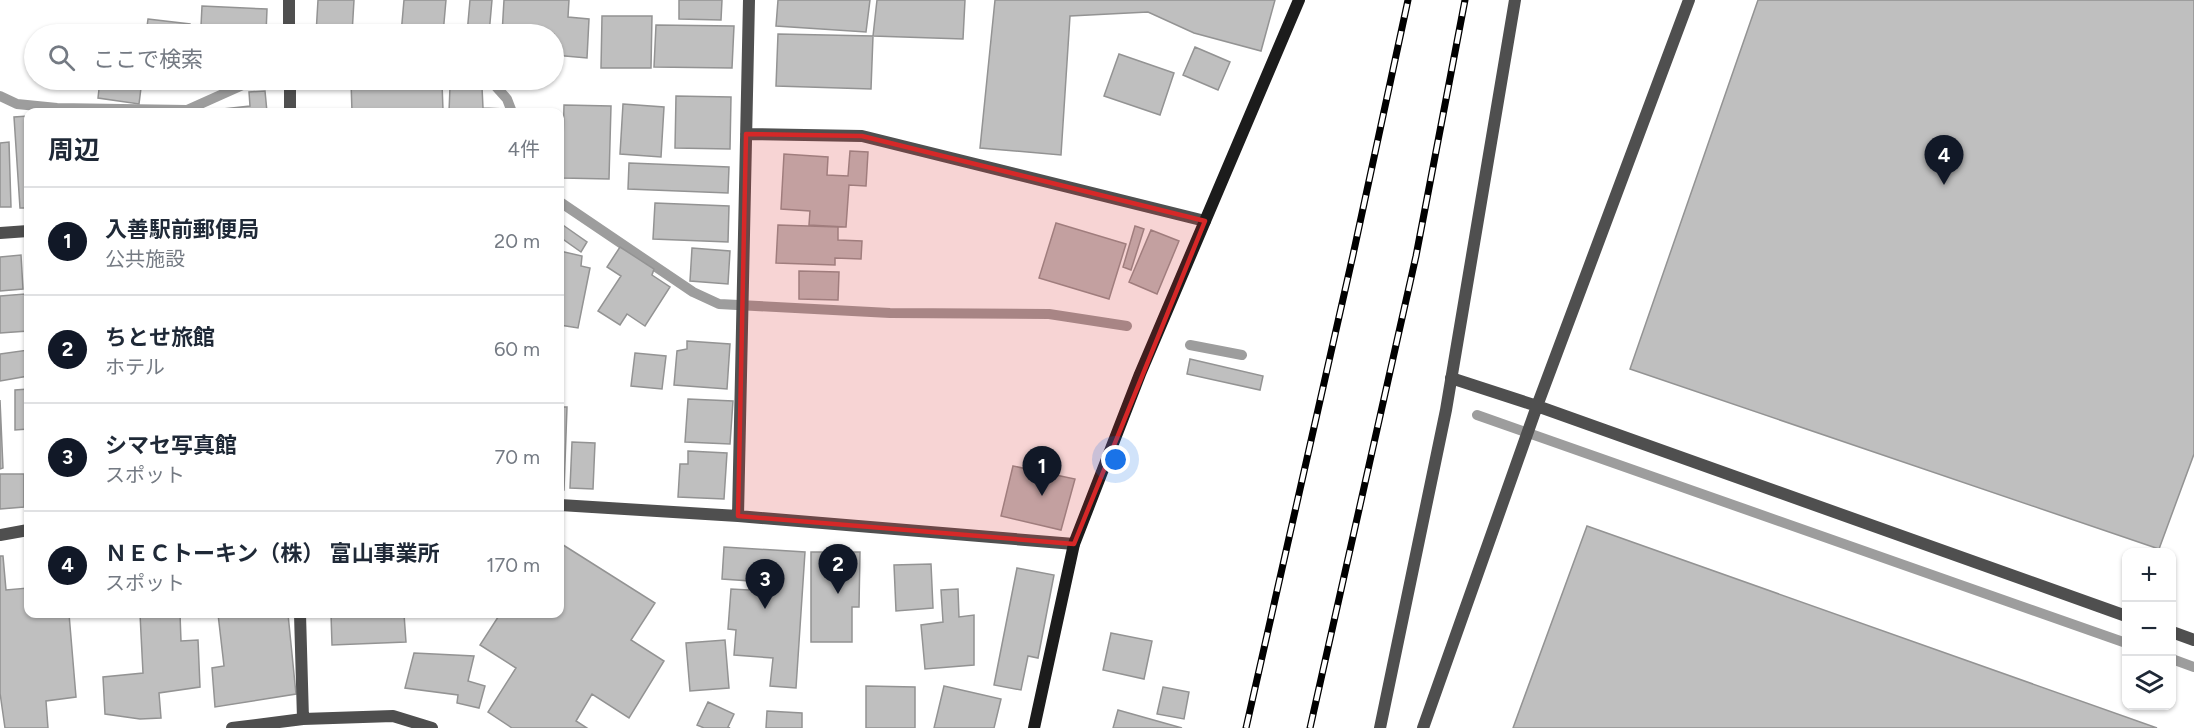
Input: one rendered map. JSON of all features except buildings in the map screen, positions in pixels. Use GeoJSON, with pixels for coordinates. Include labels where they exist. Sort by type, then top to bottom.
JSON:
{"type":"FeatureCollection","features":[{"type":"Feature","properties":{"kind":"street"},"geometry":{"type":"LineString","coordinates":[[289,0],[290,24]]}},
{"type":"Feature","properties":{"kind":"street"},"geometry":{"type":"LineString","coordinates":[[738,516],[749,0]]}},
{"type":"Feature","properties":{"kind":"street"},"geometry":{"type":"LineString","coordinates":[[1034,728],[1074,544],[1140,374],[1299,0]]}},
{"type":"Feature","properties":{"kind":"street"},"geometry":{"type":"LineString","coordinates":[[1380,728],[1451,378],[1515,0]]}},
{"type":"Feature","properties":{"kind":"street"},"geometry":{"type":"LineString","coordinates":[[1423,728],[1537,406],[1689,0]]}},
{"type":"Feature","properties":{"kind":"street"},"geometry":{"type":"LineString","coordinates":[[290,90],[290,108]]}},
{"type":"Feature","properties":{"kind":"street"},"geometry":{"type":"LineString","coordinates":[[746,134],[862,136],[1205,221]]}},
{"type":"Feature","properties":{"kind":"street"},"geometry":{"type":"LineString","coordinates":[[0,233],[24,231]]}},
{"type":"Feature","properties":{"kind":"street"},"geometry":{"type":"LineString","coordinates":[[1451,378],[1537,406],[2122,614]]}},
{"type":"Feature","properties":{"kind":"street"},"geometry":{"type":"LineString","coordinates":[[564,504],[738,516],[1074,544]]}},
{"type":"Feature","properties":{"kind":"street"},"geometry":{"type":"LineString","coordinates":[[0,535],[24,531]]}},
{"type":"Feature","properties":{"kind":"street"},"geometry":{"type":"LineString","coordinates":[[300,618],[303,720]]}},
{"type":"Feature","properties":{"kind":"street"},"geometry":{"type":"LineString","coordinates":[[2176,633],[2194,640]]}},
{"type":"Feature","properties":{"kind":"street"},"geometry":{"type":"LineString","coordinates":[[232,728],[303,720],[393,716],[432,728]]}},
{"type":"Feature","properties":{"kind":"highlighted area"},"geometry":{"type":"Polygon","coordinates":[[[746,134],[862,136],[1205,221],[1074,544],[738,516],[746,134]]]}},
{"type":"Feature","properties":{"kind":"waterway"},"geometry":{"type":"LineString","coordinates":[[191,108],[232,90]]}},
{"type":"Feature","properties":{"kind":"waterway"},"geometry":{"type":"LineString","coordinates":[[499,90],[507,99],[510,108]]}},
{"type":"Feature","properties":{"kind":"waterway"},"geometry":{"type":"LineString","coordinates":[[0,96],[17,104],[57,108]]}},
{"type":"Feature","properties":{"kind":"waterway"},"geometry":{"type":"LineString","coordinates":[[564,205],[693,292],[719,304],[890,313],[1049,314],[1127,326]]}},
{"type":"Feature","properties":{"kind":"waterway"},"geometry":{"type":"LineString","coordinates":[[1190,345],[1242,355]]}},
{"type":"Feature","properties":{"kind":"waterway"},"geometry":{"type":"LineString","coordinates":[[1477,415],[2122,642]]}},
{"type":"Feature","properties":{"kind":"waterway"},"geometry":{"type":"LineString","coordinates":[[2176,660],[2194,667]]}},
{"type":"Feature","properties":{"kind":"railway"},"geometry":{"type":"LineString","coordinates":[[1246,728],[1408,0]]}},
{"type":"Feature","properties":{"kind":"railway"},"geometry":{"type":"LineString","coordinates":[[1310,728],[1416,256],[1465,0]]}},
{"type":"Feature","properties":{"kind":"place","name":"ＮＥＣトーキン（株） 富山事業所"},"geometry":{"type":"Point","coordinates":[1944,185]}},
{"type":"Feature","properties":{"kind":"place","name":"入善駅前郵便局"},"geometry":{"type":"Point","coordinates":[1042,496]}},
{"type":"Feature","properties":{"kind":"place","name":"ちとせ旅館"},"geometry":{"type":"Point","coordinates":[838,594]}},
{"type":"Feature","properties":{"kind":"place","name":"シマセ写真館"},"geometry":{"type":"Point","coordinates":[765,609]}}]}
